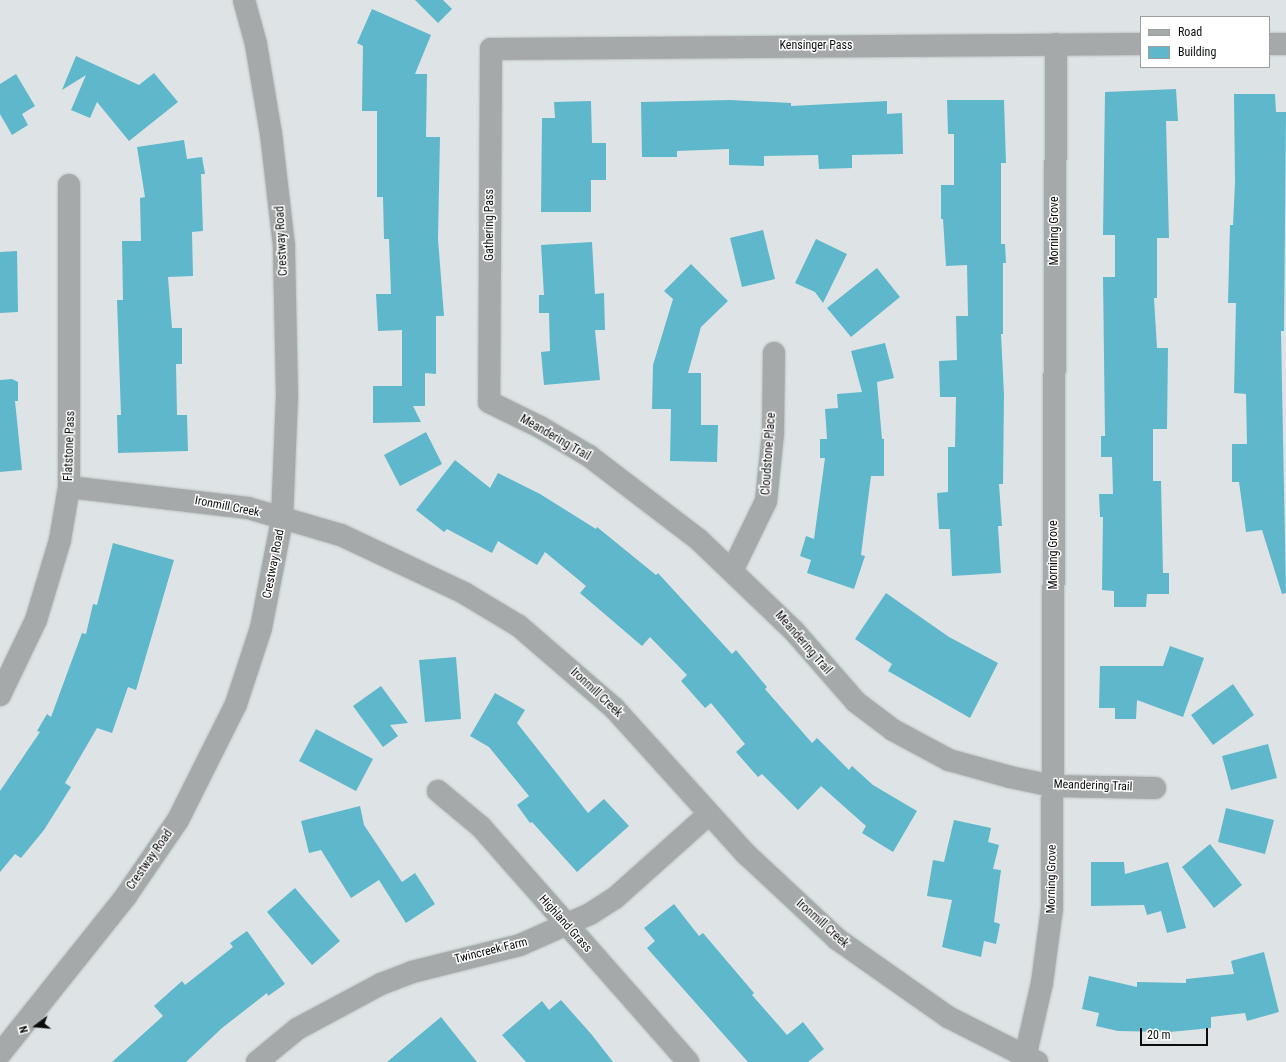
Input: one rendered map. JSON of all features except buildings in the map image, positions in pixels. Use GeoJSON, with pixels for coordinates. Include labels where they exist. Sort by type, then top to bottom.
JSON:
{"type":"FeatureCollection","features":[{"type":"Feature","properties":{"kind":"street","name":"Crestway Road"},"geometry":{"type":"LineString","coordinates":[[0,1054],[126,896],[178,820],[200,782],[236,704],[261,628],[282,520],[287,394],[283,239],[270,126],[256,44],[244,0]]}},
{"type":"Feature","properties":{"kind":"street","name":"Morning Grove"},"geometry":{"type":"LineString","coordinates":[[1029,1061],[1048,946],[1052,908],[1056,44]]}},
{"type":"Feature","properties":{"kind":"street","name":"Kensinger Pass"},"geometry":{"type":"LineString","coordinates":[[491,49],[1140,44]]}},
{"type":"Feature","properties":{"kind":"street"},"geometry":{"type":"LineString","coordinates":[[1270,44],[1286,44]]}},
{"type":"Feature","properties":{"kind":"street","name":"Gathering Pass"},"geometry":{"type":"LineString","coordinates":[[489,402],[491,49]]}},
{"type":"Feature","properties":{"kind":"street","name":"Flatstone Pass"},"geometry":{"type":"LineString","coordinates":[[2,688],[36,620],[54,565],[68,487],[71,453],[69,185]]}},
{"type":"Feature","properties":{"kind":"street","name":"Cloudstone Place"},"geometry":{"type":"LineString","coordinates":[[732,570],[766,501],[772,440],[774,353]]}},
{"type":"Feature","properties":{"kind":"street","name":"Meandering Trail"},"geometry":{"type":"LineString","coordinates":[[489,402],[540,427],[589,456],[698,538],[794,631],[856,702],[893,730],[960,764],[1052,786],[1155,788]]}},
{"type":"Feature","properties":{"kind":"street","name":"Ironmill Creek"},"geometry":{"type":"LineString","coordinates":[[68,487],[210,502],[248,508],[282,520],[304,524],[376,549],[464,593],[519,626],[614,708],[746,854],[837,939],[948,1017],[1029,1061]]}},
{"type":"Feature","properties":{"kind":"street","name":"Highland Grass"},"geometry":{"type":"LineString","coordinates":[[438,791],[481,828],[688,1062]]}},
{"type":"Feature","properties":{"kind":"street","name":"Twincreek Farm"},"geometry":{"type":"LineString","coordinates":[[257,1062],[297,1029],[381,984],[457,959],[520,945],[567,926],[615,898],[709,814]]}}]}
